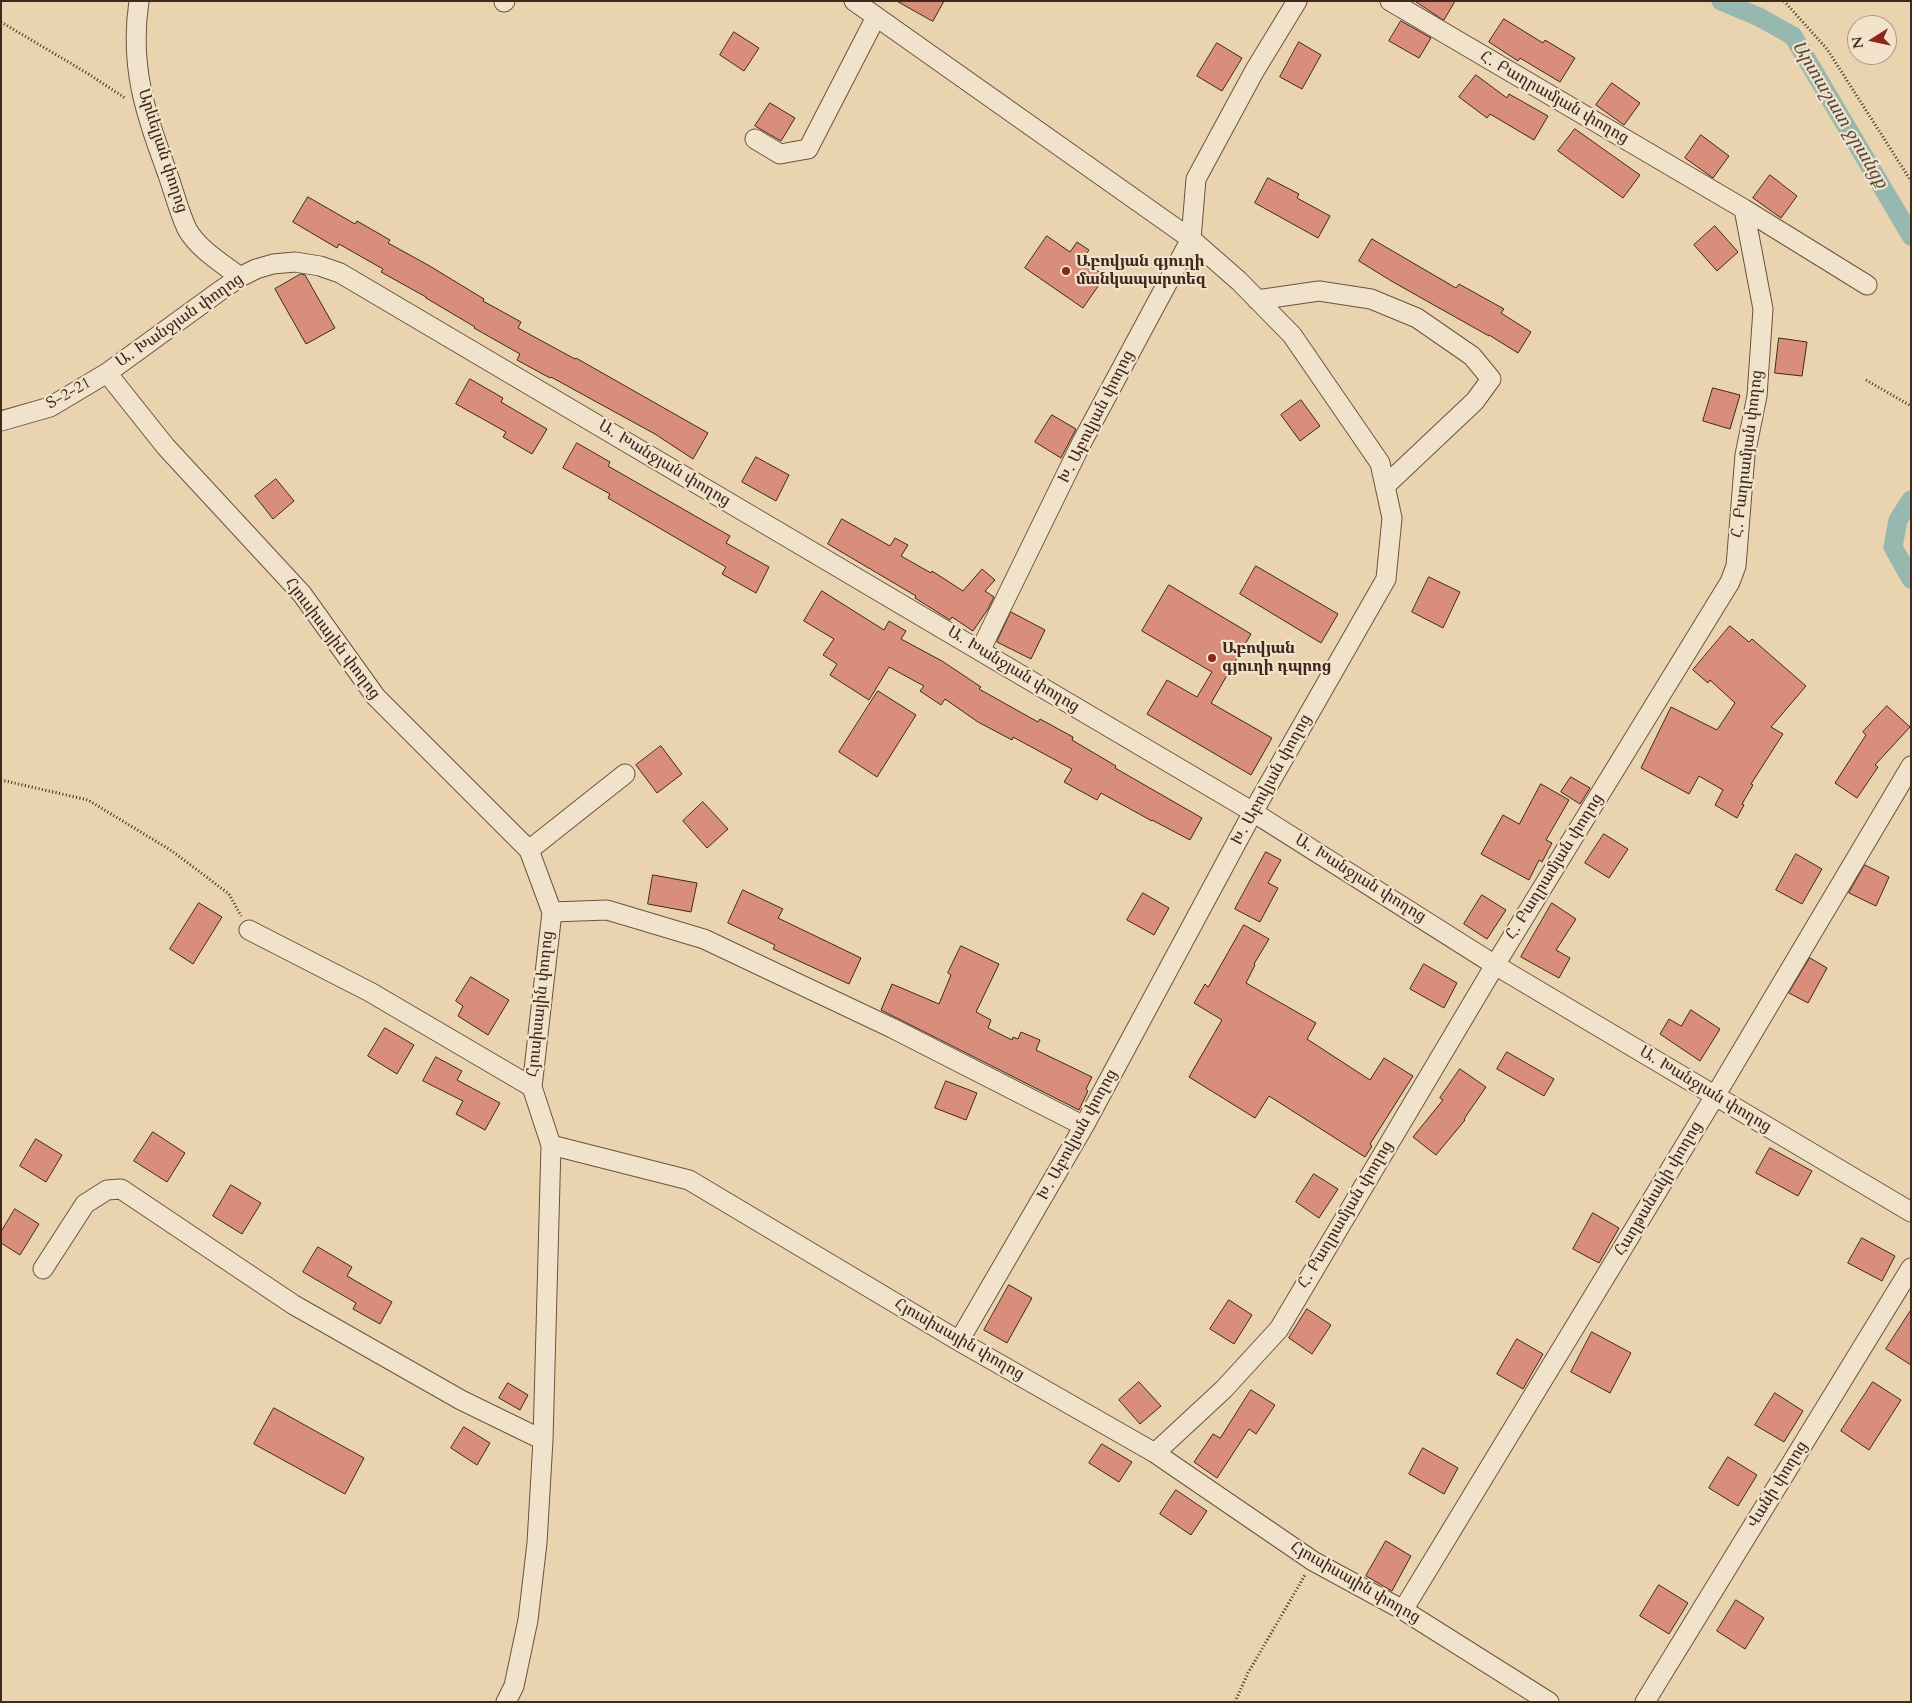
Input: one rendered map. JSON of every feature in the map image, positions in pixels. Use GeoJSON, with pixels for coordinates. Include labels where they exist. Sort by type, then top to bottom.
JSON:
{"type":"FeatureCollection","features":[{"type":"Feature","properties":{"kind":"street","name":"Արևելյան փողոց"},"geometry":{"type":"LineString","coordinates":[[139,1],[136,21],[136,65],[146,113],[187,229],[203,248],[240,277]]}},
{"type":"Feature","properties":{"kind":"street","name":"Խ․ Աբովյան փողոց"},"geometry":{"type":"LineString","coordinates":[[854,1],[1190,239],[1238,281],[1292,336],[1380,463],[1392,518],[1386,579],[1253,812],[1084,1126],[959,1341]]}},
{"type":"Feature","properties":{"kind":"street","name":"Խ․ Աբովյան փողոց"},"geometry":{"type":"LineString","coordinates":[[980,651],[1082,442],[1190,239],[1196,179],[1255,70],[1297,1]]}},
{"type":"Feature","properties":{"kind":"street","name":"Հ․ Բաղրամյան փողոց"},"geometry":{"type":"LineString","coordinates":[[1390,1],[1744,209],[1867,285]]}},
{"type":"Feature","properties":{"kind":"street"},"geometry":{"type":"LineString","coordinates":[[755,139],[780,154],[808,149],[876,17]]}},
{"type":"Feature","properties":{"kind":"street","name":"Հ․ Բաղրամյան փողոց"},"geometry":{"type":"LineString","coordinates":[[1155,1452],[1224,1389],[1279,1329],[1495,964],[1725,591],[1736,566],[1745,455],[1757,396],[1763,309],[1744,209]]}},
{"type":"Feature","properties":{"kind":"street","name":"Ա․ Խանջյան փողոց"},"geometry":{"type":"LineString","coordinates":[[107,372],[240,277],[273,264],[295,262],[320,266],[340,273],[1253,812],[1495,964],[1911,1212]]}},
{"type":"Feature","properties":{"kind":"street"},"geometry":{"type":"LineString","coordinates":[[1257,300],[1319,291],[1371,299],[1417,318],[1472,356],[1491,379],[1475,402],[1384,486]]}},
{"type":"Feature","properties":{"kind":"street","name":"Տ-2-21"},"geometry":{"type":"LineString","coordinates":[[1,421],[50,406],[107,372]]}},
{"type":"Feature","properties":{"kind":"street","name":"Հյուսիսային փողոց"},"geometry":{"type":"LineString","coordinates":[[107,372],[166,447],[302,594],[376,697],[529,850],[552,912],[532,1087],[551,1145],[689,1180],[959,1341],[1155,1452],[1313,1561],[1403,1610],[1549,1702]]}},
{"type":"Feature","properties":{"kind":"street","name":"Հաղթանակի փողոց"},"geometry":{"type":"LineString","coordinates":[[1403,1610],[1715,1096],[1911,766]]}},
{"type":"Feature","properties":{"kind":"street"},"geometry":{"type":"LineString","coordinates":[[529,850],[625,774]]}},
{"type":"Feature","properties":{"kind":"street","name":"Հյուսիսային փողոց"},"geometry":{"type":"LineString","coordinates":[[552,912],[607,910],[704,939],[892,1028],[1084,1126]]}},
{"type":"Feature","properties":{"kind":"street"},"geometry":{"type":"LineString","coordinates":[[249,930],[370,992],[532,1087]]}},
{"type":"Feature","properties":{"kind":"street"},"geometry":{"type":"LineString","coordinates":[[506,1702],[514,1686],[528,1620],[537,1543],[543,1440],[551,1145]]}},
{"type":"Feature","properties":{"kind":"street"},"geometry":{"type":"LineString","coordinates":[[43,1269],[85,1204],[107,1190],[121,1188],[294,1305],[461,1400],[543,1440]]}},
{"type":"Feature","properties":{"kind":"street","name":"Վանի փողոց"},"geometry":{"type":"LineString","coordinates":[[1644,1702],[1911,1268]]}},
{"type":"Feature","properties":{"kind":"path"},"geometry":{"type":"LineString","coordinates":[[1784,1],[1828,49],[1911,181]]}},
{"type":"Feature","properties":{"kind":"path"},"geometry":{"type":"LineString","coordinates":[[1,22],[88,73],[146,113]]}},
{"type":"Feature","properties":{"kind":"path"},"geometry":{"type":"LineString","coordinates":[[1866,380],[1911,406]]}},
{"type":"Feature","properties":{"kind":"path"},"geometry":{"type":"LineString","coordinates":[[1,780],[88,800],[172,851],[229,894],[249,930]]}},
{"type":"Feature","properties":{"kind":"path"},"geometry":{"type":"LineString","coordinates":[[1235,1702],[1248,1674],[1313,1561]]}},
{"type":"Feature","properties":{"kind":"building"},"geometry":{"type":"Polygon","coordinates":[[[897,1],[944,1],[933,21],[897,1]]]}},
{"type":"Feature","properties":{"kind":"building"},"geometry":{"type":"Polygon","coordinates":[[[1415,1],[1455,1],[1444,20],[1415,1]]]}},
{"type":"Feature","properties":{"kind":"building"},"geometry":{"type":"Polygon","coordinates":[[[1504,19],[1543,43],[1545,40],[1575,58],[1560,82],[1520,58],[1518,61],[1489,42],[1504,19]]]}},
{"type":"Feature","properties":{"kind":"building"},"geometry":{"type":"Polygon","coordinates":[[[1401,21],[1431,38],[1419,58],[1389,41],[1401,21]]]}},
{"type":"Feature","properties":{"kind":"building"},"geometry":{"type":"Polygon","coordinates":[[[734,32],[759,48],[744,71],[720,55],[734,32]]]}},
{"type":"Feature","properties":{"kind":"building"},"geometry":{"type":"Polygon","coordinates":[[[1299,42],[1321,55],[1302,89],[1280,77],[1299,42]]]}},
{"type":"Feature","properties":{"kind":"building"},"geometry":{"type":"Polygon","coordinates":[[[1217,43],[1242,58],[1222,91],[1197,76],[1217,43]]]}},
{"type":"Feature","properties":{"kind":"building"},"geometry":{"type":"Polygon","coordinates":[[[1476,75],[1507,98],[1509,94],[1548,116],[1534,140],[1490,114],[1487,118],[1459,97],[1476,75]]]}},
{"type":"Feature","properties":{"kind":"building"},"geometry":{"type":"Polygon","coordinates":[[[1612,83],[1640,103],[1624,125],[1596,105],[1612,83]]]}},
{"type":"Feature","properties":{"kind":"building"},"geometry":{"type":"Polygon","coordinates":[[[770,103],[795,118],[781,141],[755,126],[770,103]]]}},
{"type":"Feature","properties":{"kind":"building"},"geometry":{"type":"Polygon","coordinates":[[[1575,129],[1640,175],[1623,198],[1558,151],[1575,129]]]}},
{"type":"Feature","properties":{"kind":"building"},"geometry":{"type":"Polygon","coordinates":[[[1701,135],[1729,156],[1713,178],[1685,158],[1701,135]]]}},
{"type":"Feature","properties":{"kind":"building"},"geometry":{"type":"Polygon","coordinates":[[[1770,175],[1797,196],[1781,218],[1753,198],[1770,175]]]}},
{"type":"Feature","properties":{"kind":"building"},"geometry":{"type":"Polygon","coordinates":[[[1268,178],[1299,194],[1297,198],[1330,216],[1318,238],[1255,203],[1268,178]]]}},
{"type":"Feature","properties":{"kind":"building"},"geometry":{"type":"Polygon","coordinates":[[[308,197],[355,224],[357,221],[390,240],[388,243],[428,265],[484,299],[483,301],[521,322],[518,328],[576,358],[708,433],[693,459],[655,434],[517,360],[520,354],[381,272],[383,269],[339,244],[337,248],[293,222],[308,197]]]}},
{"type":"Feature","properties":{"kind":"building"},"geometry":{"type":"Polygon","coordinates":[[[1715,226],[1738,252],[1717,271],[1694,245],[1715,226]]]}},
{"type":"Feature","properties":{"kind":"building"},"geometry":{"type":"Polygon","coordinates":[[[1047,236],[1070,252],[1077,242],[1089,250],[1082,260],[1105,276],[1083,308],[1025,268],[1047,236]]]}},
{"type":"Feature","properties":{"kind":"building"},"geometry":{"type":"Polygon","coordinates":[[[1372,239],[1456,288],[1459,284],[1504,309],[1501,313],[1531,332],[1518,353],[1359,261],[1372,239]]]}},
{"type":"Feature","properties":{"kind":"building"},"geometry":{"type":"Polygon","coordinates":[[[301,274],[305,275],[335,328],[306,344],[275,289],[301,274]]]}},
{"type":"Feature","properties":{"kind":"building"},"geometry":{"type":"Polygon","coordinates":[[[1779,338],[1807,342],[1802,376],[1775,373],[1779,338]]]}},
{"type":"Feature","properties":{"kind":"building"},"geometry":{"type":"Polygon","coordinates":[[[470,379],[503,398],[501,402],[547,429],[532,454],[503,437],[506,432],[456,404],[470,379]]]}},
{"type":"Feature","properties":{"kind":"building"},"geometry":{"type":"Polygon","coordinates":[[[1713,388],[1740,395],[1730,429],[1703,421],[1713,388]]]}},
{"type":"Feature","properties":{"kind":"building"},"geometry":{"type":"Polygon","coordinates":[[[1301,400],[1320,426],[1300,441],[1281,415],[1301,400]]]}},
{"type":"Feature","properties":{"kind":"building"},"geometry":{"type":"Polygon","coordinates":[[[1052,415],[1076,429],[1061,458],[1035,442],[1052,415]]]}},
{"type":"Feature","properties":{"kind":"building"},"geometry":{"type":"Polygon","coordinates":[[[577,443],[610,462],[608,466],[730,536],[726,543],[769,567],[756,593],[722,574],[726,567],[608,498],[610,494],[563,468],[577,443]]]}},
{"type":"Feature","properties":{"kind":"building"},"geometry":{"type":"Polygon","coordinates":[[[756,457],[789,475],[776,501],[742,482],[756,457]]]}},
{"type":"Feature","properties":{"kind":"building"},"geometry":{"type":"Polygon","coordinates":[[[276,479],[294,501],[273,519],[255,496],[276,479]]]}},
{"type":"Feature","properties":{"kind":"building"},"geometry":{"type":"Polygon","coordinates":[[[842,519],[890,546],[895,538],[908,545],[901,556],[931,573],[932,571],[963,591],[982,569],[995,580],[985,591],[994,597],[973,631],[952,617],[950,620],[915,598],[916,596],[828,544],[842,519]]]}},
{"type":"Feature","properties":{"kind":"building"},"geometry":{"type":"Polygon","coordinates":[[[1256,566],[1338,614],[1321,643],[1240,594],[1256,566]]]}},
{"type":"Feature","properties":{"kind":"building"},"geometry":{"type":"Polygon","coordinates":[[[1429,577],[1460,592],[1443,628],[1412,612],[1429,577]]]}},
{"type":"Feature","properties":{"kind":"building","name":"Աբովյան գյուղի դպրոց"},"geometry":{"type":"Polygon","coordinates":[[[1169,585],[1251,634],[1211,703],[1272,738],[1251,775],[1147,714],[1167,680],[1197,697],[1212,672],[1142,631],[1169,585]]]}},
{"type":"Feature","properties":{"kind":"building"},"geometry":{"type":"Polygon","coordinates":[[[822,591],[884,630],[889,621],[906,631],[901,639],[942,661],[981,687],[979,689],[1038,722],[1040,719],[1073,737],[1072,740],[1116,766],[1115,768],[1202,818],[1190,840],[1101,793],[1097,800],[1064,782],[1072,769],[1013,737],[1012,740],[978,722],[945,699],[941,705],[920,691],[924,686],[889,667],[869,700],[830,675],[837,664],[823,655],[834,639],[804,621],[822,591]]]}},
{"type":"Feature","properties":{"kind":"building"},"geometry":{"type":"Polygon","coordinates":[[[1011,612],[1045,630],[1031,659],[997,642],[1011,612]]]}},
{"type":"Feature","properties":{"kind":"building"},"geometry":{"type":"Polygon","coordinates":[[[1730,626],[1749,642],[1752,639],[1806,686],[1771,727],[1783,734],[1751,784],[1753,785],[1742,804],[1744,805],[1737,818],[1715,805],[1723,790],[1699,776],[1689,794],[1641,768],[1671,707],[1717,730],[1735,703],[1710,680],[1708,683],[1693,670],[1730,626]]]}},
{"type":"Feature","properties":{"kind":"building"},"geometry":{"type":"Polygon","coordinates":[[[878,691],[916,715],[877,777],[839,752],[878,691]]]}},
{"type":"Feature","properties":{"kind":"building"},"geometry":{"type":"Polygon","coordinates":[[[1887,706],[1910,727],[1875,765],[1878,767],[1857,798],[1835,783],[1866,735],[1863,732],[1887,706]]]}},
{"type":"Feature","properties":{"kind":"building"},"geometry":{"type":"Polygon","coordinates":[[[661,746],[682,774],[657,793],[636,765],[661,746]]]}},
{"type":"Feature","properties":{"kind":"building"},"geometry":{"type":"Polygon","coordinates":[[[1571,777],[1590,788],[1580,804],[1561,792],[1571,777]]]}},
{"type":"Feature","properties":{"kind":"building"},"geometry":{"type":"Polygon","coordinates":[[[1541,784],[1569,800],[1546,840],[1552,843],[1542,862],[1539,860],[1529,880],[1481,854],[1503,815],[1519,824],[1541,784]]]}},
{"type":"Feature","properties":{"kind":"building"},"geometry":{"type":"Polygon","coordinates":[[[703,802],[728,829],[707,848],[683,821],[703,802]]]}},
{"type":"Feature","properties":{"kind":"building"},"geometry":{"type":"Polygon","coordinates":[[[1604,834],[1628,849],[1609,878],[1585,863],[1604,834]]]}},
{"type":"Feature","properties":{"kind":"building"},"geometry":{"type":"Polygon","coordinates":[[[1266,852],[1281,860],[1268,883],[1278,888],[1260,922],[1235,909],[1266,852]]]}},
{"type":"Feature","properties":{"kind":"building"},"geometry":{"type":"Polygon","coordinates":[[[1796,854],[1822,869],[1802,904],[1776,890],[1796,854]]]}},
{"type":"Feature","properties":{"kind":"building"},"geometry":{"type":"Polygon","coordinates":[[[1865,865],[1889,877],[1876,906],[1849,893],[1865,865]]]}},
{"type":"Feature","properties":{"kind":"building"},"geometry":{"type":"Polygon","coordinates":[[[653,875],[697,883],[691,912],[648,904],[653,875]]]}},
{"type":"Feature","properties":{"kind":"building"},"geometry":{"type":"Polygon","coordinates":[[[743,890],[783,909],[778,918],[861,958],[849,984],[773,949],[775,945],[728,923],[743,890]]]}},
{"type":"Feature","properties":{"kind":"building"},"geometry":{"type":"Polygon","coordinates":[[[1143,893],[1169,908],[1154,935],[1127,920],[1143,893]]]}},
{"type":"Feature","properties":{"kind":"building"},"geometry":{"type":"Polygon","coordinates":[[[1482,895],[1506,910],[1487,939],[1464,924],[1482,895]]]}},
{"type":"Feature","properties":{"kind":"building"},"geometry":{"type":"Polygon","coordinates":[[[199,903],[222,917],[193,964],[170,949],[199,903]]]}},
{"type":"Feature","properties":{"kind":"building"},"geometry":{"type":"Polygon","coordinates":[[[1552,903],[1576,919],[1556,950],[1570,958],[1559,978],[1521,957],[1552,903]]]}},
{"type":"Feature","properties":{"kind":"building"},"geometry":{"type":"Polygon","coordinates":[[[1244,925],[1269,939],[1254,964],[1246,983],[1316,1023],[1307,1039],[1370,1080],[1384,1058],[1413,1076],[1370,1144],[1372,1146],[1365,1157],[1269,1096],[1255,1118],[1189,1077],[1222,1020],[1194,1003],[1205,984],[1208,987],[1244,925]]]}},
{"type":"Feature","properties":{"kind":"building"},"geometry":{"type":"Polygon","coordinates":[[[961,946],[999,964],[976,1012],[991,1020],[988,1028],[1012,1040],[1013,1037],[1018,1039],[1021,1032],[1040,1040],[1036,1050],[1092,1077],[1079,1110],[881,1010],[892,984],[939,1004],[951,975],[948,973],[961,946]]]}},
{"type":"Feature","properties":{"kind":"building"},"geometry":{"type":"Polygon","coordinates":[[[1810,958],[1827,968],[1808,1003],[1789,993],[1810,958]]]}},
{"type":"Feature","properties":{"kind":"building"},"geometry":{"type":"Polygon","coordinates":[[[1424,964],[1457,983],[1444,1008],[1410,989],[1424,964]]]}},
{"type":"Feature","properties":{"kind":"building"},"geometry":{"type":"Polygon","coordinates":[[[471,977],[509,1000],[488,1035],[458,1016],[463,1006],[456,1001],[471,977]]]}},
{"type":"Feature","properties":{"kind":"building"},"geometry":{"type":"Polygon","coordinates":[[[1691,1010],[1720,1029],[1700,1061],[1660,1034],[1669,1019],[1681,1026],[1691,1010]]]}},
{"type":"Feature","properties":{"kind":"building"},"geometry":{"type":"Polygon","coordinates":[[[385,1028],[414,1045],[397,1074],[368,1056],[385,1028]]]}},
{"type":"Feature","properties":{"kind":"building"},"geometry":{"type":"Polygon","coordinates":[[[1507,1052],[1554,1079],[1544,1096],[1497,1069],[1507,1052]]]}},
{"type":"Feature","properties":{"kind":"building"},"geometry":{"type":"Polygon","coordinates":[[[436,1057],[462,1071],[457,1080],[500,1103],[485,1130],[456,1114],[463,1101],[423,1081],[436,1057]]]}},
{"type":"Feature","properties":{"kind":"building"},"geometry":{"type":"Polygon","coordinates":[[[1460,1069],[1486,1087],[1465,1120],[1436,1155],[1413,1137],[1443,1100],[1440,1098],[1460,1069]]]}},
{"type":"Feature","properties":{"kind":"building"},"geometry":{"type":"Polygon","coordinates":[[[946,1081],[977,1093],[966,1120],[935,1108],[946,1081]]]}},
{"type":"Feature","properties":{"kind":"building"},"geometry":{"type":"Polygon","coordinates":[[[153,1132],[185,1153],[167,1182],[134,1161],[153,1132]]]}},
{"type":"Feature","properties":{"kind":"building"},"geometry":{"type":"Polygon","coordinates":[[[36,1139],[62,1155],[46,1182],[20,1166],[36,1139]]]}},
{"type":"Feature","properties":{"kind":"building"},"geometry":{"type":"Polygon","coordinates":[[[1770,1148],[1812,1171],[1798,1196],[1756,1173],[1770,1148]]]}},
{"type":"Feature","properties":{"kind":"building"},"geometry":{"type":"Polygon","coordinates":[[[1314,1174],[1338,1189],[1319,1218],[1296,1202],[1314,1174]]]}},
{"type":"Feature","properties":{"kind":"building"},"geometry":{"type":"Polygon","coordinates":[[[231,1185],[261,1203],[242,1234],[213,1216],[231,1185]]]}},
{"type":"Feature","properties":{"kind":"building"},"geometry":{"type":"Polygon","coordinates":[[[15,1209],[39,1224],[20,1255],[1,1243],[1,1232],[15,1209]]]}},
{"type":"Feature","properties":{"kind":"building"},"geometry":{"type":"Polygon","coordinates":[[[1593,1213],[1619,1228],[1599,1263],[1573,1249],[1593,1213]]]}},
{"type":"Feature","properties":{"kind":"building"},"geometry":{"type":"Polygon","coordinates":[[[1862,1238],[1895,1256],[1882,1281],[1848,1263],[1862,1238]]]}},
{"type":"Feature","properties":{"kind":"building"},"geometry":{"type":"Polygon","coordinates":[[[318,1247],[352,1267],[347,1276],[392,1302],[380,1324],[353,1309],[356,1303],[303,1272],[318,1247]]]}},
{"type":"Feature","properties":{"kind":"building"},"geometry":{"type":"Polygon","coordinates":[[[1009,1285],[1032,1298],[1007,1343],[984,1330],[1009,1285]]]}},
{"type":"Feature","properties":{"kind":"building"},"geometry":{"type":"Polygon","coordinates":[[[1229,1300],[1252,1315],[1234,1344],[1210,1329],[1229,1300]]]}},
{"type":"Feature","properties":{"kind":"building"},"geometry":{"type":"Polygon","coordinates":[[[1307,1309],[1331,1325],[1312,1354],[1289,1338],[1307,1309]]]}},
{"type":"Feature","properties":{"kind":"building"},"geometry":{"type":"Polygon","coordinates":[[[1911,1310],[1911,1365],[1886,1349],[1911,1310]]]}},
{"type":"Feature","properties":{"kind":"building"},"geometry":{"type":"Polygon","coordinates":[[[1592,1332],[1631,1353],[1610,1393],[1571,1372],[1592,1332]]]}},
{"type":"Feature","properties":{"kind":"building"},"geometry":{"type":"Polygon","coordinates":[[[1517,1339],[1543,1354],[1523,1389],[1497,1374],[1517,1339]]]}},
{"type":"Feature","properties":{"kind":"building"},"geometry":{"type":"Polygon","coordinates":[[[1139,1382],[1161,1406],[1140,1424],[1119,1400],[1139,1382]]]}},
{"type":"Feature","properties":{"kind":"building"},"geometry":{"type":"Polygon","coordinates":[[[1873,1382],[1901,1400],[1869,1450],[1841,1431],[1873,1382]]]}},
{"type":"Feature","properties":{"kind":"building"},"geometry":{"type":"Polygon","coordinates":[[[508,1383],[528,1395],[520,1410],[499,1398],[508,1383]]]}},
{"type":"Feature","properties":{"kind":"building"},"geometry":{"type":"Polygon","coordinates":[[[1251,1390],[1275,1405],[1256,1434],[1249,1429],[1217,1478],[1194,1462],[1213,1434],[1220,1438],[1251,1390]]]}},
{"type":"Feature","properties":{"kind":"building"},"geometry":{"type":"Polygon","coordinates":[[[1775,1393],[1803,1411],[1784,1442],[1755,1425],[1775,1393]]]}},
{"type":"Feature","properties":{"kind":"building"},"geometry":{"type":"Polygon","coordinates":[[[274,1408],[364,1458],[345,1494],[254,1444],[274,1408]]]}},
{"type":"Feature","properties":{"kind":"building"},"geometry":{"type":"Polygon","coordinates":[[[464,1427],[490,1443],[477,1465],[451,1448],[464,1427]]]}},
{"type":"Feature","properties":{"kind":"building"},"geometry":{"type":"Polygon","coordinates":[[[1102,1444],[1132,1462],[1119,1482],[1089,1463],[1102,1444]]]}},
{"type":"Feature","properties":{"kind":"building"},"geometry":{"type":"Polygon","coordinates":[[[1423,1448],[1458,1468],[1444,1494],[1409,1474],[1423,1448]]]}},
{"type":"Feature","properties":{"kind":"building"},"geometry":{"type":"Polygon","coordinates":[[[1728,1457],[1757,1475],[1738,1506],[1709,1488],[1728,1457]]]}},
{"type":"Feature","properties":{"kind":"building"},"geometry":{"type":"Polygon","coordinates":[[[1176,1490],[1207,1511],[1191,1535],[1160,1514],[1176,1490]]]}},
{"type":"Feature","properties":{"kind":"building"},"geometry":{"type":"Polygon","coordinates":[[[1386,1541],[1411,1556],[1392,1591],[1366,1576],[1386,1541]]]}},
{"type":"Feature","properties":{"kind":"building"},"geometry":{"type":"Polygon","coordinates":[[[1659,1585],[1688,1603],[1669,1634],[1640,1616],[1659,1585]]]}},
{"type":"Feature","properties":{"kind":"building"},"geometry":{"type":"Polygon","coordinates":[[[1736,1600],[1764,1618],[1745,1649],[1717,1631],[1736,1600]]]}},
{"type":"Feature","properties":{"kind":"waterway","name":"Արտաշատ ջրանցք"},"geometry":{"type":"LineString","coordinates":[[1721,1],[1759,17],[1793,36],[1911,236]]}},
{"type":"Feature","properties":{"kind":"waterway","name":"Արտաշատ ջրանցք"},"geometry":{"type":"LineString","coordinates":[[1911,500],[1898,520],[1893,547],[1911,579]]}},
{"type":"Feature","properties":{"kind":"place","name":"Աբովյան գյուղի մանկապարտեզ"},"geometry":{"type":"Point","coordinates":[1066,271]}},
{"type":"Feature","properties":{"kind":"place","name":"Աբովյան գյուղի դպրոց"},"geometry":{"type":"Point","coordinates":[1212,658]}}]}
